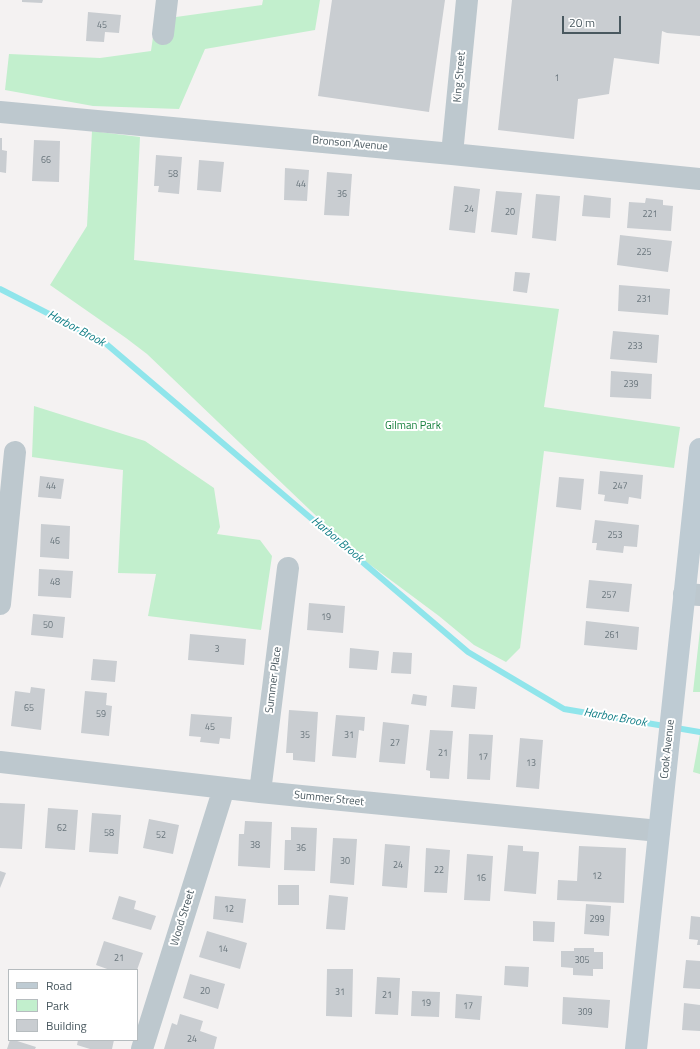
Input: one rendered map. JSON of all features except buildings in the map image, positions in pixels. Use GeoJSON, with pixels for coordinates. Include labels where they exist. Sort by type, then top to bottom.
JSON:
{"type":"FeatureCollection","features":[{"type":"Feature","properties":{"kind":"main road","name":"Cook Avenue"},"geometry":{"type":"LineString","coordinates":[[636,1049],[675,681],[692,595],[700,448]]}},
{"type":"Feature","properties":{"kind":"street"},"geometry":{"type":"LineString","coordinates":[[164,34],[167,0]]}},
{"type":"Feature","properties":{"kind":"street","name":"King Street"},"geometry":{"type":"LineString","coordinates":[[452,154],[467,0]]}},
{"type":"Feature","properties":{"kind":"street","name":"Bronson Avenue"},"geometry":{"type":"LineString","coordinates":[[0,112],[452,154],[700,179]]}},
{"type":"Feature","properties":{"kind":"street"},"geometry":{"type":"LineString","coordinates":[[0,604],[15,452]]}},
{"type":"Feature","properties":{"kind":"street","name":"Summer Place"},"geometry":{"type":"LineString","coordinates":[[260,792],[288,568]]}},
{"type":"Feature","properties":{"kind":"street","name":"Summer Street"},"geometry":{"type":"LineString","coordinates":[[0,762],[260,792],[659,832]]}},
{"type":"Feature","properties":{"kind":"street","name":"Wood Street"},"geometry":{"type":"LineString","coordinates":[[142,1049],[224,788]]}},
{"type":"Feature","properties":{"kind":"green space"},"geometry":{"type":"Polygon","coordinates":[[[263,0],[320,0],[315,30],[205,49],[179,109],[93,106],[5,90],[9,54],[100,58],[151,51],[153,37],[164,34],[176,17],[262,5],[263,0]]]}},
{"type":"Feature","properties":{"kind":"green space","name":"Gilman Park"},"geometry":{"type":"Polygon","coordinates":[[[92,131],[140,137],[134,260],[559,309],[544,407],[680,427],[674,468],[544,451],[520,648],[506,662],[474,645],[439,616],[357,555],[147,354],[50,285],[87,226],[92,131]]]}},
{"type":"Feature","properties":{"kind":"green space"},"geometry":{"type":"Polygon","coordinates":[[[34,406],[145,441],[214,488],[220,527],[217,534],[260,540],[272,556],[261,630],[148,616],[156,574],[118,573],[123,470],[32,457],[34,406]]]}},
{"type":"Feature","properties":{"kind":"green space"},"geometry":{"type":"Polygon","coordinates":[[[700,630],[700,692],[693,692],[700,630]]]}},
{"type":"Feature","properties":{"kind":"green space"},"geometry":{"type":"Polygon","coordinates":[[[700,734],[700,774],[693,772],[700,734]]]}},
{"type":"Feature","properties":{"kind":"waterway","name":"Harbor Brook"},"geometry":{"type":"LineString","coordinates":[[0,289],[104,342],[468,652],[564,709],[700,732]]}}]}
